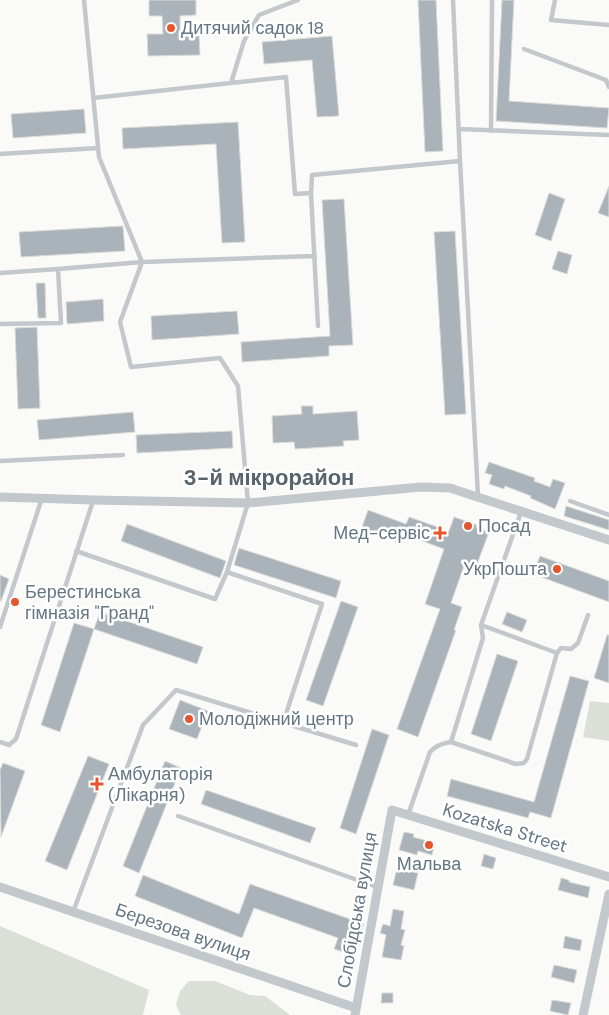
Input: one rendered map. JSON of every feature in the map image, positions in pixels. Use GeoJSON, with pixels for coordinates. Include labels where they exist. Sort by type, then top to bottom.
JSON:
{"type":"FeatureCollection","features":[{"type":"Feature","properties":{"kind":"street"},"geometry":{"type":"LineString","coordinates":[[0,497],[248,503],[421,487],[450,488],[609,540]]}},
{"type":"Feature","properties":{"kind":"street","name":"Kozatska Street"},"geometry":{"type":"LineString","coordinates":[[392,810],[609,877]]}},
{"type":"Feature","properties":{"kind":"street","name":"Слобідська вулиця"},"geometry":{"type":"LineString","coordinates":[[356,1011],[392,810]]}},
{"type":"Feature","properties":{"kind":"street","name":"Березова вулиця"},"geometry":{"type":"LineString","coordinates":[[0,886],[356,1011]]}},
{"type":"Feature","properties":{"kind":"street"},"geometry":{"type":"LineString","coordinates":[[583,1015],[609,894]]}},
{"type":"Feature","properties":{"kind":"lane"},"geometry":{"type":"LineString","coordinates":[[76,551],[215,599],[227,572],[248,503],[238,386],[220,358],[131,367],[120,322],[142,262],[99,157],[84,0]]}},
{"type":"Feature","properties":{"kind":"lane"},"geometry":{"type":"LineString","coordinates":[[231,82],[244,42],[259,15],[298,0]]}},
{"type":"Feature","properties":{"kind":"lane"},"geometry":{"type":"LineString","coordinates":[[453,0],[478,496]]}},
{"type":"Feature","properties":{"kind":"lane"},"geometry":{"type":"LineString","coordinates":[[491,130],[492,0]]}},
{"type":"Feature","properties":{"kind":"lane"},"geometry":{"type":"LineString","coordinates":[[555,0],[551,20],[609,25]]}},
{"type":"Feature","properties":{"kind":"lane"},"geometry":{"type":"LineString","coordinates":[[524,49],[606,80],[609,87]]}},
{"type":"Feature","properties":{"kind":"lane"},"geometry":{"type":"LineString","coordinates":[[93,98],[286,76],[295,194],[312,193]]}},
{"type":"Feature","properties":{"kind":"lane"},"geometry":{"type":"LineString","coordinates":[[459,129],[609,135]]}},
{"type":"Feature","properties":{"kind":"lane"},"geometry":{"type":"LineString","coordinates":[[0,154],[98,148]]}},
{"type":"Feature","properties":{"kind":"lane"},"geometry":{"type":"LineString","coordinates":[[318,326],[312,175],[460,161]]}},
{"type":"Feature","properties":{"kind":"lane"},"geometry":{"type":"LineString","coordinates":[[0,272],[142,262],[315,256]]}},
{"type":"Feature","properties":{"kind":"lane"},"geometry":{"type":"LineString","coordinates":[[0,324],[61,323],[58,269]]}},
{"type":"Feature","properties":{"kind":"lane"},"geometry":{"type":"LineString","coordinates":[[0,461],[123,455]]}},
{"type":"Feature","properties":{"kind":"lane"},"geometry":{"type":"LineString","coordinates":[[0,627],[42,498]]}},
{"type":"Feature","properties":{"kind":"lane"},"geometry":{"type":"LineString","coordinates":[[0,742],[9,745],[16,739],[93,500]]}},
{"type":"Feature","properties":{"kind":"lane"},"geometry":{"type":"LineString","coordinates":[[570,501],[609,515]]}},
{"type":"Feature","properties":{"kind":"lane"},"geometry":{"type":"LineString","coordinates":[[451,742],[483,638],[481,625],[521,512]]}},
{"type":"Feature","properties":{"kind":"lane"},"geometry":{"type":"LineString","coordinates":[[227,572],[322,604],[283,723]]}},
{"type":"Feature","properties":{"kind":"lane"},"geometry":{"type":"LineString","coordinates":[[408,815],[430,752],[441,744],[451,742],[516,764],[524,763],[527,759],[557,653],[561,648],[571,649],[578,644],[588,615]]}},
{"type":"Feature","properties":{"kind":"lane"},"geometry":{"type":"LineString","coordinates":[[481,625],[557,653]]}},
{"type":"Feature","properties":{"kind":"lane"},"geometry":{"type":"LineString","coordinates":[[73,912],[143,726],[176,690],[356,745]]}},
{"type":"Feature","properties":{"kind":"lane"},"geometry":{"type":"LineString","coordinates":[[178,816],[379,888]]}},
{"type":"Feature","properties":{"kind":"shaded area"},"geometry":{"type":"Polygon","coordinates":[[[590,701],[609,703],[609,741],[583,737],[590,701]]]}},
{"type":"Feature","properties":{"kind":"shaded area"},"geometry":{"type":"Polygon","coordinates":[[[0,926],[149,990],[143,1015],[0,1015],[0,926]]]}},
{"type":"Feature","properties":{"kind":"shaded area"},"geometry":{"type":"Polygon","coordinates":[[[189,981],[215,981],[250,995],[265,996],[290,1015],[181,1015],[176,1005],[180,991],[189,981]]]}},
{"type":"Feature","properties":{"kind":"building"},"geometry":{"type":"Polygon","coordinates":[[[149,0],[196,0],[196,15],[180,16],[180,34],[199,34],[200,55],[148,56],[147,34],[163,34],[162,16],[149,16],[149,0]]]}},
{"type":"Feature","properties":{"kind":"building"},"geometry":{"type":"Polygon","coordinates":[[[418,0],[436,0],[443,151],[425,152],[418,0]]]}},
{"type":"Feature","properties":{"kind":"building"},"geometry":{"type":"Polygon","coordinates":[[[502,0],[514,0],[509,101],[609,108],[607,128],[496,121],[502,0]]]}},
{"type":"Feature","properties":{"kind":"building"},"geometry":{"type":"Polygon","coordinates":[[[332,36],[339,116],[317,117],[312,60],[264,64],[262,42],[332,36]]]}},
{"type":"Feature","properties":{"kind":"building"},"geometry":{"type":"Polygon","coordinates":[[[84,109],[86,133],[13,138],[11,114],[84,109]]]}},
{"type":"Feature","properties":{"kind":"building"},"geometry":{"type":"Polygon","coordinates":[[[238,122],[245,242],[222,243],[216,144],[123,149],[122,128],[238,122]]]}},
{"type":"Feature","properties":{"kind":"building"},"geometry":{"type":"Polygon","coordinates":[[[609,186],[609,217],[598,213],[609,186]]]}},
{"type":"Feature","properties":{"kind":"building"},"geometry":{"type":"Polygon","coordinates":[[[549,193],[565,199],[551,241],[535,235],[549,193]]]}},
{"type":"Feature","properties":{"kind":"building"},"geometry":{"type":"Polygon","coordinates":[[[344,199],[353,345],[329,346],[329,356],[242,362],[241,342],[330,336],[322,200],[344,199]]]}},
{"type":"Feature","properties":{"kind":"building"},"geometry":{"type":"Polygon","coordinates":[[[123,226],[125,251],[21,257],[19,232],[123,226]]]}},
{"type":"Feature","properties":{"kind":"building"},"geometry":{"type":"Polygon","coordinates":[[[455,231],[466,414],[445,415],[434,232],[455,231]]]}},
{"type":"Feature","properties":{"kind":"building"},"geometry":{"type":"Polygon","coordinates":[[[558,251],[572,255],[567,274],[552,269],[558,251]]]}},
{"type":"Feature","properties":{"kind":"building"},"geometry":{"type":"Polygon","coordinates":[[[36,283],[45,283],[46,318],[38,318],[36,283]]]}},
{"type":"Feature","properties":{"kind":"building"},"geometry":{"type":"Polygon","coordinates":[[[103,299],[104,321],[67,324],[66,302],[103,299]]]}},
{"type":"Feature","properties":{"kind":"building"},"geometry":{"type":"Polygon","coordinates":[[[237,311],[239,334],[152,340],[151,316],[237,311]]]}},
{"type":"Feature","properties":{"kind":"building"},"geometry":{"type":"Polygon","coordinates":[[[37,327],[40,408],[18,409],[15,328],[37,327]]]}},
{"type":"Feature","properties":{"kind":"building"},"geometry":{"type":"Polygon","coordinates":[[[301,406],[313,406],[313,414],[357,411],[359,440],[343,441],[344,446],[295,449],[294,442],[273,443],[272,416],[302,414],[301,406]]]}},
{"type":"Feature","properties":{"kind":"building"},"geometry":{"type":"Polygon","coordinates":[[[133,412],[135,432],[39,440],[37,420],[133,412]]]}},
{"type":"Feature","properties":{"kind":"building"},"geometry":{"type":"Polygon","coordinates":[[[232,431],[233,448],[137,453],[136,435],[232,431]]]}},
{"type":"Feature","properties":{"kind":"building"},"geometry":{"type":"Polygon","coordinates":[[[489,462],[535,478],[534,481],[550,487],[553,479],[565,483],[555,509],[530,498],[531,496],[505,486],[504,489],[489,484],[492,475],[485,473],[489,462]]]}},
{"type":"Feature","properties":{"kind":"building"},"geometry":{"type":"Polygon","coordinates":[[[566,506],[609,520],[609,530],[564,516],[566,506]]]}},
{"type":"Feature","properties":{"kind":"building"},"geometry":{"type":"Polygon","coordinates":[[[368,510],[406,524],[409,517],[449,531],[454,517],[477,525],[476,527],[489,532],[476,567],[465,563],[451,603],[462,607],[454,630],[456,630],[418,737],[397,729],[440,609],[425,604],[444,549],[406,535],[402,544],[361,530],[368,510]]]}},
{"type":"Feature","properties":{"kind":"building"},"geometry":{"type":"Polygon","coordinates":[[[127,524],[226,561],[220,578],[121,541],[127,524]]]}},
{"type":"Feature","properties":{"kind":"building"},"geometry":{"type":"Polygon","coordinates":[[[239,548],[341,581],[336,598],[234,565],[239,548]]]}},
{"type":"Feature","properties":{"kind":"building"},"geometry":{"type":"Polygon","coordinates":[[[540,556],[609,581],[609,602],[533,574],[540,556]]]}},
{"type":"Feature","properties":{"kind":"building"},"geometry":{"type":"Polygon","coordinates":[[[0,575],[9,579],[1,601],[0,601],[0,575]]]}},
{"type":"Feature","properties":{"kind":"building"},"geometry":{"type":"Polygon","coordinates":[[[341,601],[358,607],[323,706],[306,700],[341,601]]]}},
{"type":"Feature","properties":{"kind":"building"},"geometry":{"type":"Polygon","coordinates":[[[100,612],[203,647],[197,664],[94,629],[100,612]]]}},
{"type":"Feature","properties":{"kind":"building"},"geometry":{"type":"Polygon","coordinates":[[[507,612],[527,620],[522,632],[502,624],[507,612]]]}},
{"type":"Feature","properties":{"kind":"building"},"geometry":{"type":"Polygon","coordinates":[[[74,623],[94,629],[60,732],[41,725],[74,623]]]}},
{"type":"Feature","properties":{"kind":"building"},"geometry":{"type":"Polygon","coordinates":[[[607,635],[609,635],[609,683],[594,678],[607,635]]]}},
{"type":"Feature","properties":{"kind":"building"},"geometry":{"type":"Polygon","coordinates":[[[497,654],[518,661],[491,741],[471,734],[497,654]]]}},
{"type":"Feature","properties":{"kind":"building"},"geometry":{"type":"Polygon","coordinates":[[[570,676],[589,681],[551,818],[530,812],[528,818],[447,796],[451,779],[534,802],[570,676]]]}},
{"type":"Feature","properties":{"kind":"building"},"geometry":{"type":"Polygon","coordinates":[[[180,700],[208,711],[197,739],[169,729],[180,700]]]}},
{"type":"Feature","properties":{"kind":"building"},"geometry":{"type":"Polygon","coordinates":[[[372,729],[389,735],[356,834],[340,828],[372,729]]]}},
{"type":"Feature","properties":{"kind":"building"},"geometry":{"type":"Polygon","coordinates":[[[88,756],[109,764],[67,870],[45,861],[88,756]]]}},
{"type":"Feature","properties":{"kind":"building"},"geometry":{"type":"Polygon","coordinates":[[[165,761],[181,768],[139,873],[123,866],[165,761]]]}},
{"type":"Feature","properties":{"kind":"building"},"geometry":{"type":"Polygon","coordinates":[[[3,763],[25,771],[1,837],[0,770],[3,763]]]}},
{"type":"Feature","properties":{"kind":"building"},"geometry":{"type":"Polygon","coordinates":[[[206,790],[316,828],[310,843],[201,804],[206,790]]]}},
{"type":"Feature","properties":{"kind":"building"},"geometry":{"type":"Polygon","coordinates":[[[404,832],[414,834],[413,837],[435,843],[432,855],[418,851],[417,855],[399,850],[404,832]]]}},
{"type":"Feature","properties":{"kind":"building"},"geometry":{"type":"Polygon","coordinates":[[[484,854],[496,858],[493,869],[481,866],[484,854]]]}},
{"type":"Feature","properties":{"kind":"building"},"geometry":{"type":"Polygon","coordinates":[[[397,868],[418,873],[414,890],[393,885],[397,868]]]}},
{"type":"Feature","properties":{"kind":"building"},"geometry":{"type":"Polygon","coordinates":[[[143,875],[239,914],[250,884],[364,924],[353,955],[334,949],[338,938],[254,908],[242,938],[135,896],[143,875]]]}},
{"type":"Feature","properties":{"kind":"building"},"geometry":{"type":"Polygon","coordinates":[[[561,878],[590,887],[588,898],[558,890],[561,878]]]}},
{"type":"Feature","properties":{"kind":"building"},"geometry":{"type":"Polygon","coordinates":[[[393,909],[404,911],[401,929],[405,930],[401,945],[404,946],[401,960],[382,957],[386,935],[380,933],[383,924],[390,926],[393,909]]]}},
{"type":"Feature","properties":{"kind":"building"},"geometry":{"type":"Polygon","coordinates":[[[565,936],[582,940],[580,951],[563,948],[565,936]]]}},
{"type":"Feature","properties":{"kind":"building"},"geometry":{"type":"Polygon","coordinates":[[[554,965],[577,970],[574,983],[551,977],[554,965]]]}},
{"type":"Feature","properties":{"kind":"building"},"geometry":{"type":"Polygon","coordinates":[[[382,993],[393,993],[393,1003],[381,1003],[382,993]]]}},
{"type":"Feature","properties":{"kind":"building"},"geometry":{"type":"Polygon","coordinates":[[[552,1000],[571,1003],[568,1015],[550,1011],[552,1000]]]}},
{"type":"Feature","properties":{"kind":"place","name":"Дитячий садок 18"},"geometry":{"type":"Point","coordinates":[171,28]}},
{"type":"Feature","properties":{"kind":"place","name":"Посад"},"geometry":{"type":"Point","coordinates":[468,526]}},
{"type":"Feature","properties":{"kind":"place","name":"Мед-сервіс"},"geometry":{"type":"Point","coordinates":[440,533]}},
{"type":"Feature","properties":{"kind":"place","name":"УкрПошта"},"geometry":{"type":"Point","coordinates":[557,569]}},
{"type":"Feature","properties":{"kind":"place","name":"Берестинська гімназія \"Гранд\""},"geometry":{"type":"Point","coordinates":[15,602]}},
{"type":"Feature","properties":{"kind":"place","name":"Молодіжний центр"},"geometry":{"type":"Point","coordinates":[189,719]}},
{"type":"Feature","properties":{"kind":"place","name":"Амбулаторія (Лікарня)"},"geometry":{"type":"Point","coordinates":[97,784]}},
{"type":"Feature","properties":{"kind":"place","name":"Мальва"},"geometry":{"type":"Point","coordinates":[429,845]}},
{"type":"Feature","properties":{"kind":"district","name":"3-й мікрорайон"},"geometry":{"type":"Point","coordinates":[269,477]}}]}
